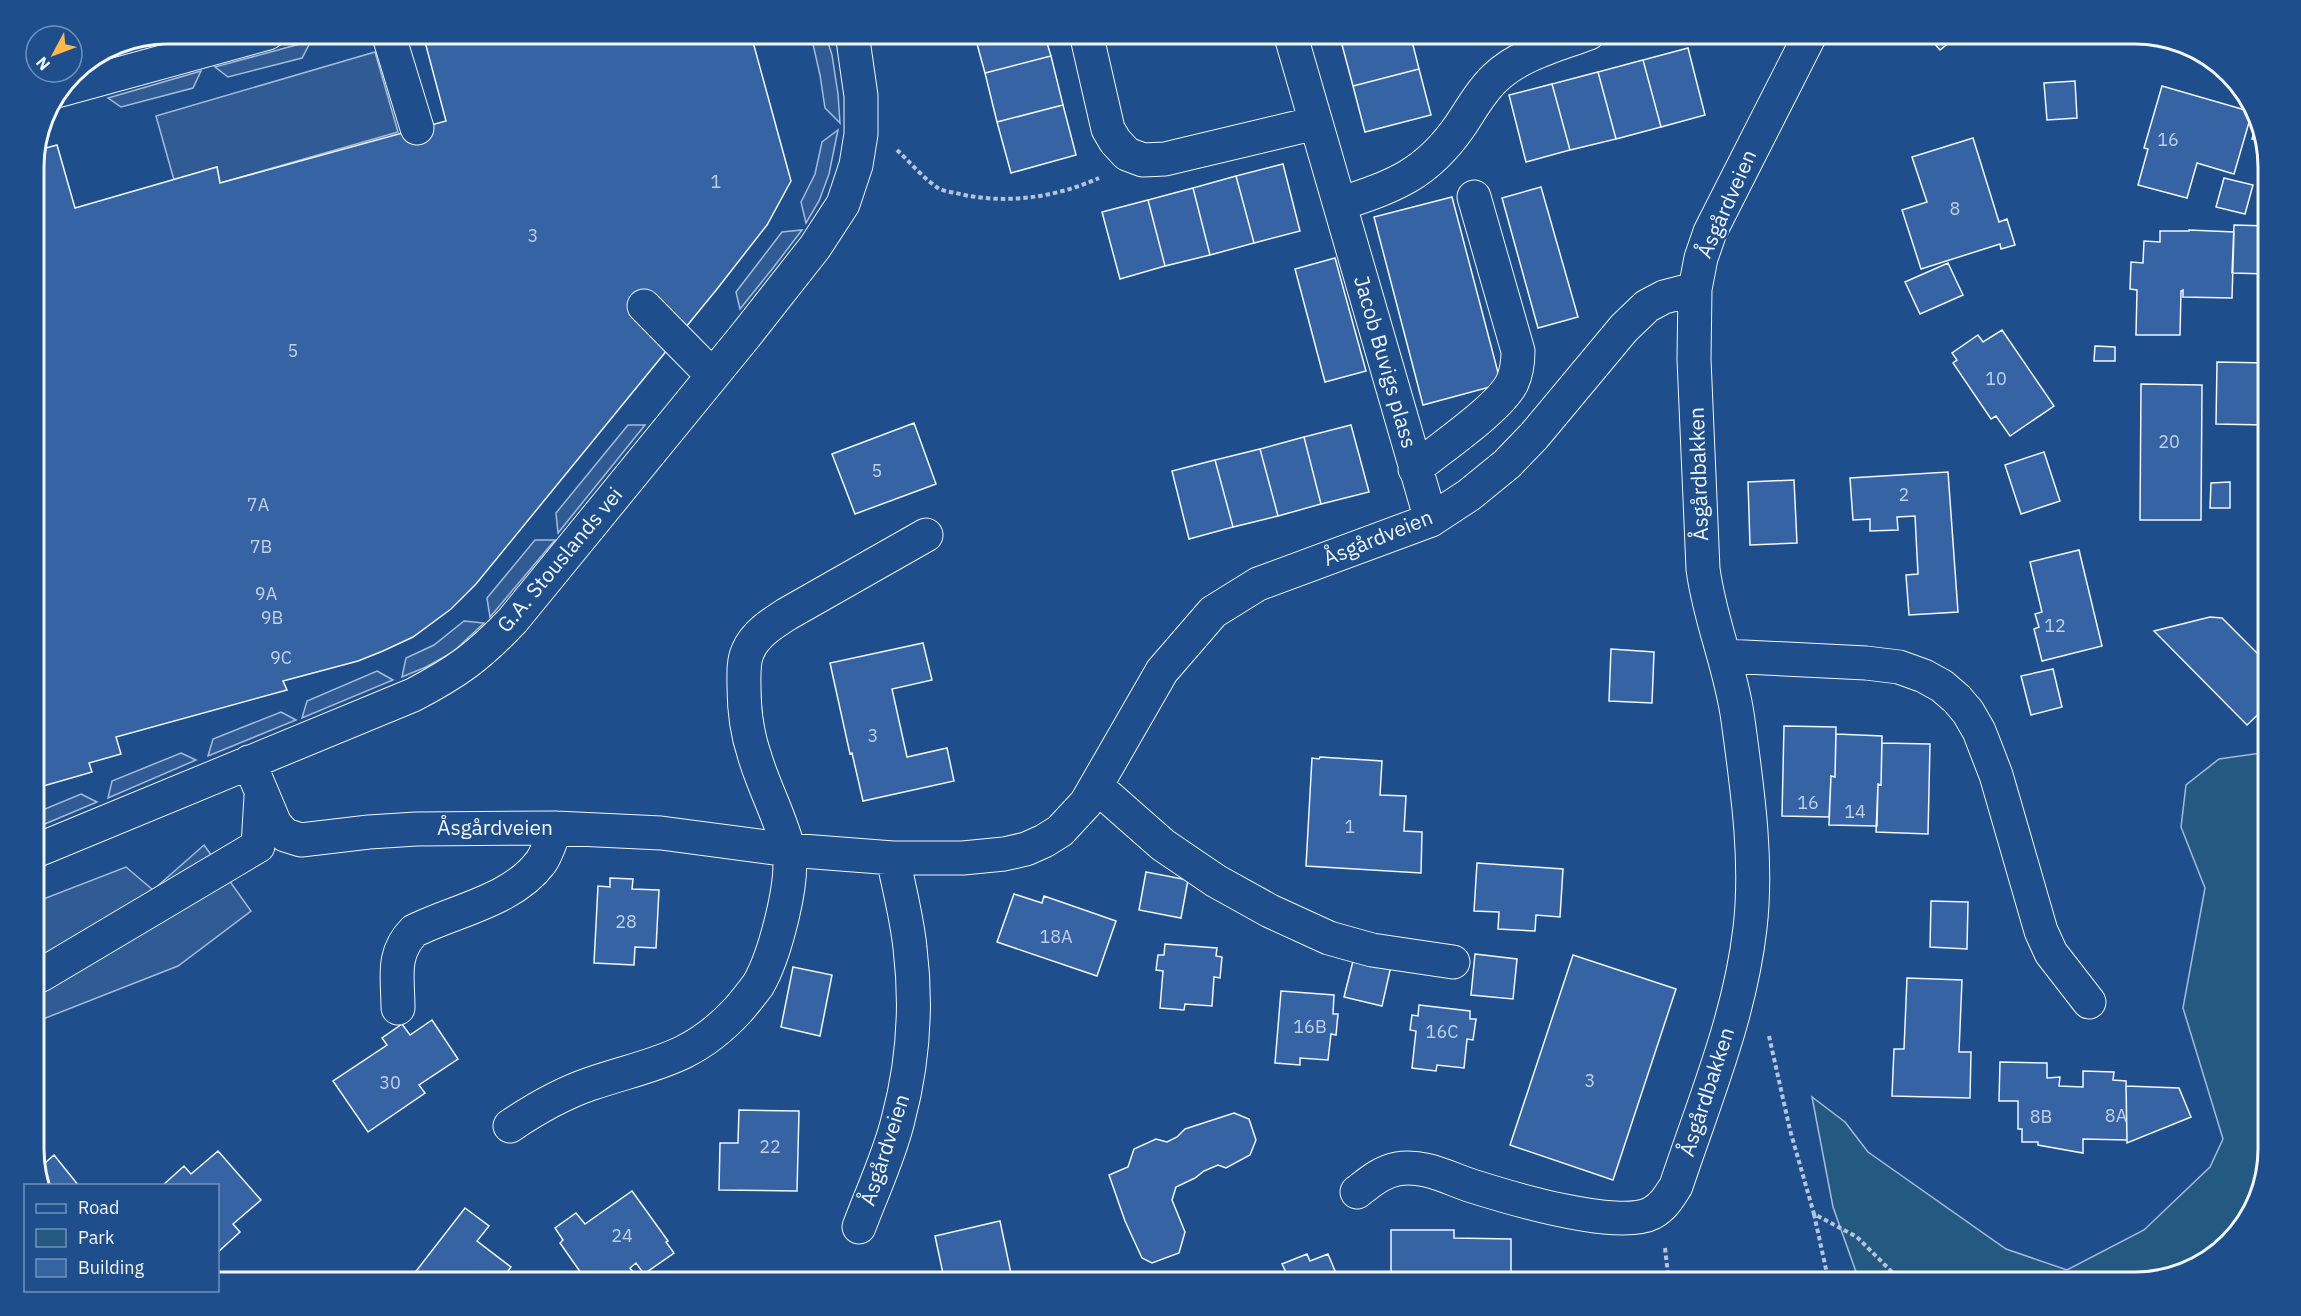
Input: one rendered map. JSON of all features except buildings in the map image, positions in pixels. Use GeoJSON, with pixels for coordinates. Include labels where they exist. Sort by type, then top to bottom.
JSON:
{"type":"FeatureCollection","features":[{"type":"Feature","properties":{"kind":"street"},"geometry":{"type":"LineString","coordinates":[[73,86],[228,44]]}},
{"type":"Feature","properties":{"kind":"street"},"geometry":{"type":"LineString","coordinates":[[391,44],[417,128]]}},
{"type":"Feature","properties":{"kind":"street","name":"G.A. Stouslands vei"},"geometry":{"type":"LineString","coordinates":[[44,847],[412,695],[447,677],[476,657],[513,620],[712,375],[815,247],[843,204],[856,165],[861,134],[861,96],[851,44]]}},
{"type":"Feature","properties":{"kind":"street"},"geometry":{"type":"LineString","coordinates":[[1089,44],[1108,129],[1127,154],[1143,160],[1165,159],[1317,123]]}},
{"type":"Feature","properties":{"kind":"street","name":"Jacob Buvigs plass"},"geometry":{"type":"LineString","coordinates":[[1293,44],[1431,520]]}},
{"type":"Feature","properties":{"kind":"street"},"geometry":{"type":"LineString","coordinates":[[1340,204],[1383,190],[1413,175],[1430,162],[1454,134],[1480,94],[1494,78],[1511,65],[1558,44]]}},
{"type":"Feature","properties":{"kind":"street","name":"Åsgårdveien"},"geometry":{"type":"LineString","coordinates":[[249,762],[275,824],[285,835],[301,840],[404,830],[556,828],[661,833],[789,850],[893,858],[963,858],[1004,854],[1026,849],[1044,841],[1060,831],[1079,811],[1096,786],[1162,671],[1213,612],[1258,584],[1431,520],[1469,495],[1507,464],[1534,436],[1624,328],[1647,306],[1664,297],[1695,290],[1701,258],[1710,232],[1805,44]]}},
{"type":"Feature","properties":{"kind":"street"},"geometry":{"type":"LineString","coordinates":[[1415,469],[1500,399],[1511,385],[1517,369],[1518,351],[1474,197]]}},
{"type":"Feature","properties":{"kind":"street","name":"Åsgårdbakken"},"geometry":{"type":"LineString","coordinates":[[1357,1192],[1377,1177],[1396,1169],[1414,1169],[1434,1172],[1515,1198],[1562,1210],[1631,1219],[1651,1214],[1666,1203],[1676,1186],[1726,1038],[1743,974],[1750,927],[1752,882],[1750,837],[1737,717],[1725,656],[1713,626],[1707,601],[1703,569],[1694,359],[1695,290]]}},
{"type":"Feature","properties":{"kind":"street"},"geometry":{"type":"LineString","coordinates":[[644,306],[712,375]]}},
{"type":"Feature","properties":{"kind":"street"},"geometry":{"type":"LineString","coordinates":[[510,1126],[533,1110],[558,1097],[589,1084],[655,1065],[696,1047],[715,1033],[758,984],[771,956],[780,926],[788,883],[789,850],[753,753],[744,705],[744,670],[747,651],[755,639],[770,625],[926,535]]}},
{"type":"Feature","properties":{"kind":"street"},"geometry":{"type":"LineString","coordinates":[[1725,656],[1866,663],[1899,667],[1924,676],[1942,686],[1957,699],[1979,731],[1996,775],[2041,931],[2051,953],[2089,1002]]}},
{"type":"Feature","properties":{"kind":"street"},"geometry":{"type":"LineString","coordinates":[[1096,786],[1162,845],[1216,881],[1270,911],[1329,938],[1372,950],[1452,962]]}},
{"type":"Feature","properties":{"kind":"street"},"geometry":{"type":"LineString","coordinates":[[44,973],[258,846],[261,791]]}},
{"type":"Feature","properties":{"kind":"street"},"geometry":{"type":"LineString","coordinates":[[398,1008],[399,951],[406,939],[421,927],[501,894],[525,878],[542,861],[556,828]]}},
{"type":"Feature","properties":{"kind":"street","name":"Åsgårdveien"},"geometry":{"type":"LineString","coordinates":[[859,1227],[898,1122],[908,1075],[912,1035],[914,988],[910,946],[893,858]]}},
{"type":"Feature","properties":{"kind":"path"},"geometry":{"type":"LineString","coordinates":[[894,147],[939,188],[974,198],[997,200],[1030,197],[1082,186],[1102,177],[1127,154]]}},
{"type":"Feature","properties":{"kind":"path"},"geometry":{"type":"LineString","coordinates":[[1767,1030],[1827,1273]]}},
{"type":"Feature","properties":{"kind":"path"},"geometry":{"type":"LineString","coordinates":[[1814,1214],[1857,1237],[1893,1273]]}},
{"type":"Feature","properties":{"kind":"green space"},"geometry":{"type":"Polygon","coordinates":[[[2258,753],[2258,1150],[2248,1197],[2232,1224],[2222,1237],[2196,1256],[2182,1263],[2151,1271],[2135,1273],[1856,1273],[1833,1207],[1812,1097],[1845,1122],[1868,1152],[2006,1249],[2067,1270],[2144,1230],[2210,1167],[2223,1139],[2183,1008],[2205,888],[2181,827],[2186,785],[2219,759],[2258,753]]]}},
{"type":"Feature","properties":{"kind":"shaded area"},"geometry":{"type":"Polygon","coordinates":[[[300,44],[309,44],[302,58],[228,77],[215,67],[300,44]]]}},
{"type":"Feature","properties":{"kind":"shaded area"},"geometry":{"type":"Polygon","coordinates":[[[813,44],[828,44],[838,94],[840,123],[825,108],[813,44]]]}},
{"type":"Feature","properties":{"kind":"shaded area"},"geometry":{"type":"Polygon","coordinates":[[[375,52],[398,132],[220,183],[217,167],[174,180],[156,116],[375,52]]]}},
{"type":"Feature","properties":{"kind":"shaded area"},"geometry":{"type":"Polygon","coordinates":[[[201,71],[193,88],[121,107],[108,98],[201,71]]]}},
{"type":"Feature","properties":{"kind":"shaded area"},"geometry":{"type":"Polygon","coordinates":[[[838,130],[829,174],[819,201],[806,223],[801,202],[815,174],[822,142],[838,130]]]}},
{"type":"Feature","properties":{"kind":"shaded area"},"geometry":{"type":"Polygon","coordinates":[[[802,230],[740,309],[736,292],[782,232],[802,230]]]}},
{"type":"Feature","properties":{"kind":"shaded area"},"geometry":{"type":"Polygon","coordinates":[[[628,425],[645,425],[558,533],[556,513],[628,425]]]}},
{"type":"Feature","properties":{"kind":"shaded area"},"geometry":{"type":"Polygon","coordinates":[[[535,540],[555,540],[490,617],[487,598],[535,540]]]}},
{"type":"Feature","properties":{"kind":"shaded area"},"geometry":{"type":"Polygon","coordinates":[[[464,621],[484,623],[453,652],[402,677],[406,658],[434,645],[464,621]]]}},
{"type":"Feature","properties":{"kind":"shaded area"},"geometry":{"type":"Polygon","coordinates":[[[377,671],[393,680],[302,718],[307,701],[377,671]]]}},
{"type":"Feature","properties":{"kind":"shaded area"},"geometry":{"type":"Polygon","coordinates":[[[281,712],[296,720],[208,756],[213,739],[281,712]]]}},
{"type":"Feature","properties":{"kind":"shaded area"},"geometry":{"type":"Polygon","coordinates":[[[181,753],[196,760],[108,798],[112,781],[181,753]]]}},
{"type":"Feature","properties":{"kind":"shaded area"},"geometry":{"type":"Polygon","coordinates":[[[81,794],[97,802],[44,824],[44,809],[81,794]]]}},
{"type":"Feature","properties":{"kind":"shaded area"},"geometry":{"type":"Polygon","coordinates":[[[204,845],[251,911],[178,966],[44,1019],[44,899],[126,867],[153,890],[204,845]]]}}]}
